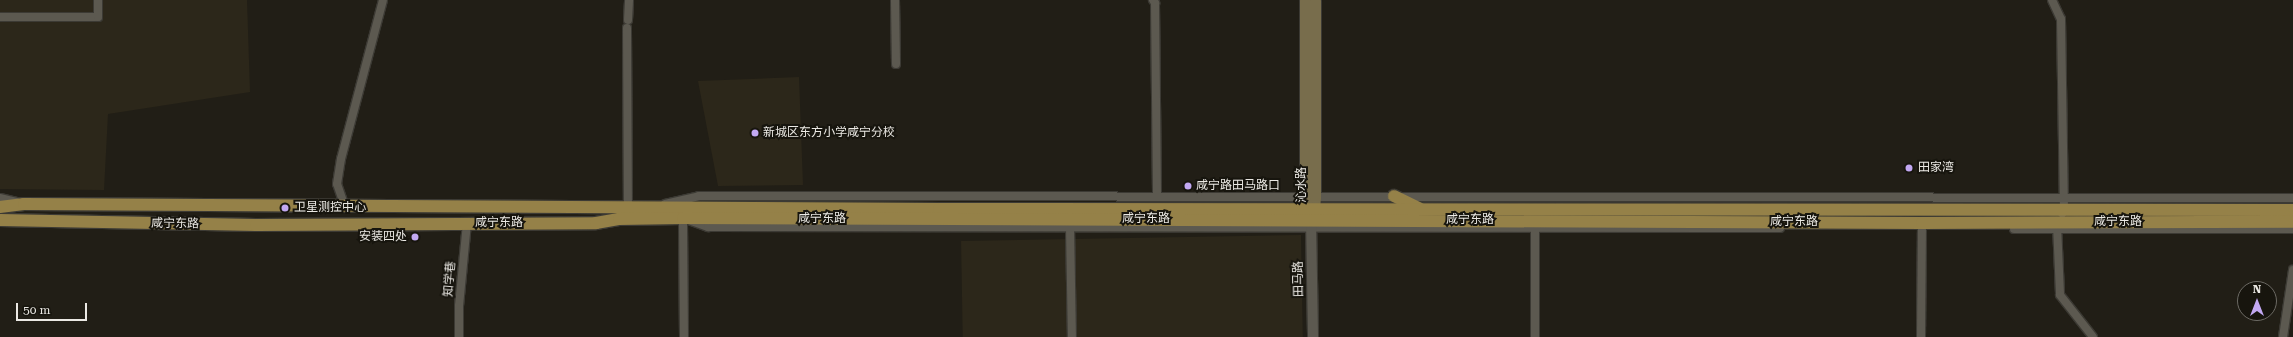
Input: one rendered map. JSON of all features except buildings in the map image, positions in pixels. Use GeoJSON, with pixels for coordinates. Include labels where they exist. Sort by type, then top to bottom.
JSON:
{"type":"FeatureCollection","features":[{"type":"Feature","properties":{"kind":"main road","name":"沁水路"},"geometry":{"type":"LineString","coordinates":[[1305,0],[1310,217]]}},
{"type":"Feature","properties":{"kind":"main road","name":"沁水路"},"geometry":{"type":"LineString","coordinates":[[1310,197],[1315,0]]}},
{"type":"Feature","properties":{"kind":"main road"},"geometry":{"type":"LineString","coordinates":[[1394,196],[1422,210]]}},
{"type":"Feature","properties":{"kind":"main road","name":"咸宁东路"},"geometry":{"type":"LineString","coordinates":[[0,207],[24,204],[345,207],[649,207],[1922,226],[2293,222]]}},
{"type":"Feature","properties":{"kind":"main road","name":"咸宁东路"},"geometry":{"type":"LineString","coordinates":[[0,220],[256,225],[596,223],[619,219],[683,218],[1310,217],[1422,210],[2293,210]]}},
{"type":"Feature","properties":{"kind":"street"},"geometry":{"type":"LineString","coordinates":[[0,16],[98,17],[98,0]]}},
{"type":"Feature","properties":{"kind":"street"},"geometry":{"type":"LineString","coordinates":[[345,207],[337,184],[341,159],[383,0]]}},
{"type":"Feature","properties":{"kind":"street"},"geometry":{"type":"LineString","coordinates":[[628,207],[629,0]]}},
{"type":"Feature","properties":{"kind":"street"},"geometry":{"type":"LineString","coordinates":[[895,0],[896,64]]}},
{"type":"Feature","properties":{"kind":"street"},"geometry":{"type":"LineString","coordinates":[[1152,0],[1155,3],[1157,197]]}},
{"type":"Feature","properties":{"kind":"street"},"geometry":{"type":"LineString","coordinates":[[2052,0],[2061,20],[2064,210],[2057,225],[2060,294],[2092,337]]}},
{"type":"Feature","properties":{"kind":"street"},"geometry":{"type":"LineString","coordinates":[[649,207],[699,196],[2293,198]]}},
{"type":"Feature","properties":{"kind":"street"},"geometry":{"type":"LineString","coordinates":[[0,198],[24,204]]}},
{"type":"Feature","properties":{"kind":"street"},"geometry":{"type":"LineString","coordinates":[[684,337],[683,218],[708,227],[1070,227],[1310,217],[1535,228],[1922,226],[1921,337]]}},
{"type":"Feature","properties":{"kind":"street","name":"田马路"},"geometry":{"type":"LineString","coordinates":[[1310,217],[1313,337]]}},
{"type":"Feature","properties":{"kind":"street"},"geometry":{"type":"LineString","coordinates":[[0,226],[23,221]]}},
{"type":"Feature","properties":{"kind":"street","name":"知学巷"},"geometry":{"type":"LineString","coordinates":[[460,337],[459,306],[467,223]]}},
{"type":"Feature","properties":{"kind":"street"},"geometry":{"type":"LineString","coordinates":[[2057,225],[2293,229]]}},
{"type":"Feature","properties":{"kind":"street"},"geometry":{"type":"LineString","coordinates":[[1070,227],[1072,337]]}},
{"type":"Feature","properties":{"kind":"street"},"geometry":{"type":"LineString","coordinates":[[1535,228],[1535,337]]}},
{"type":"Feature","properties":{"kind":"street"},"geometry":{"type":"LineString","coordinates":[[2283,337],[2293,270]]}},
{"type":"Feature","properties":{"kind":"shaded area"},"geometry":{"type":"Polygon","coordinates":[[[0,0],[247,0],[250,92],[108,114],[104,190],[0,189],[0,0]]]}},
{"type":"Feature","properties":{"kind":"shaded area","name":"新城区东方小学咸宁分校"},"geometry":{"type":"Polygon","coordinates":[[[799,77],[803,185],[718,186],[698,81],[799,77]]]}},
{"type":"Feature","properties":{"kind":"shaded area"},"geometry":{"type":"Polygon","coordinates":[[[1301,235],[1303,337],[963,337],[961,241],[1301,235]]]}},
{"type":"Feature","properties":{"kind":"place","name":"新城区东方小学咸宁分校"},"geometry":{"type":"Point","coordinates":[755,133]}},
{"type":"Feature","properties":{"kind":"place","name":"田家湾"},"geometry":{"type":"Point","coordinates":[1909,168]}},
{"type":"Feature","properties":{"kind":"place","name":"咸宁路田马路口"},"geometry":{"type":"Point","coordinates":[1188,186]}},
{"type":"Feature","properties":{"kind":"place","name":"卫星测控中心"},"geometry":{"type":"Point","coordinates":[285,208]}},
{"type":"Feature","properties":{"kind":"place","name":"安装四处"},"geometry":{"type":"Point","coordinates":[415,237]}}]}
